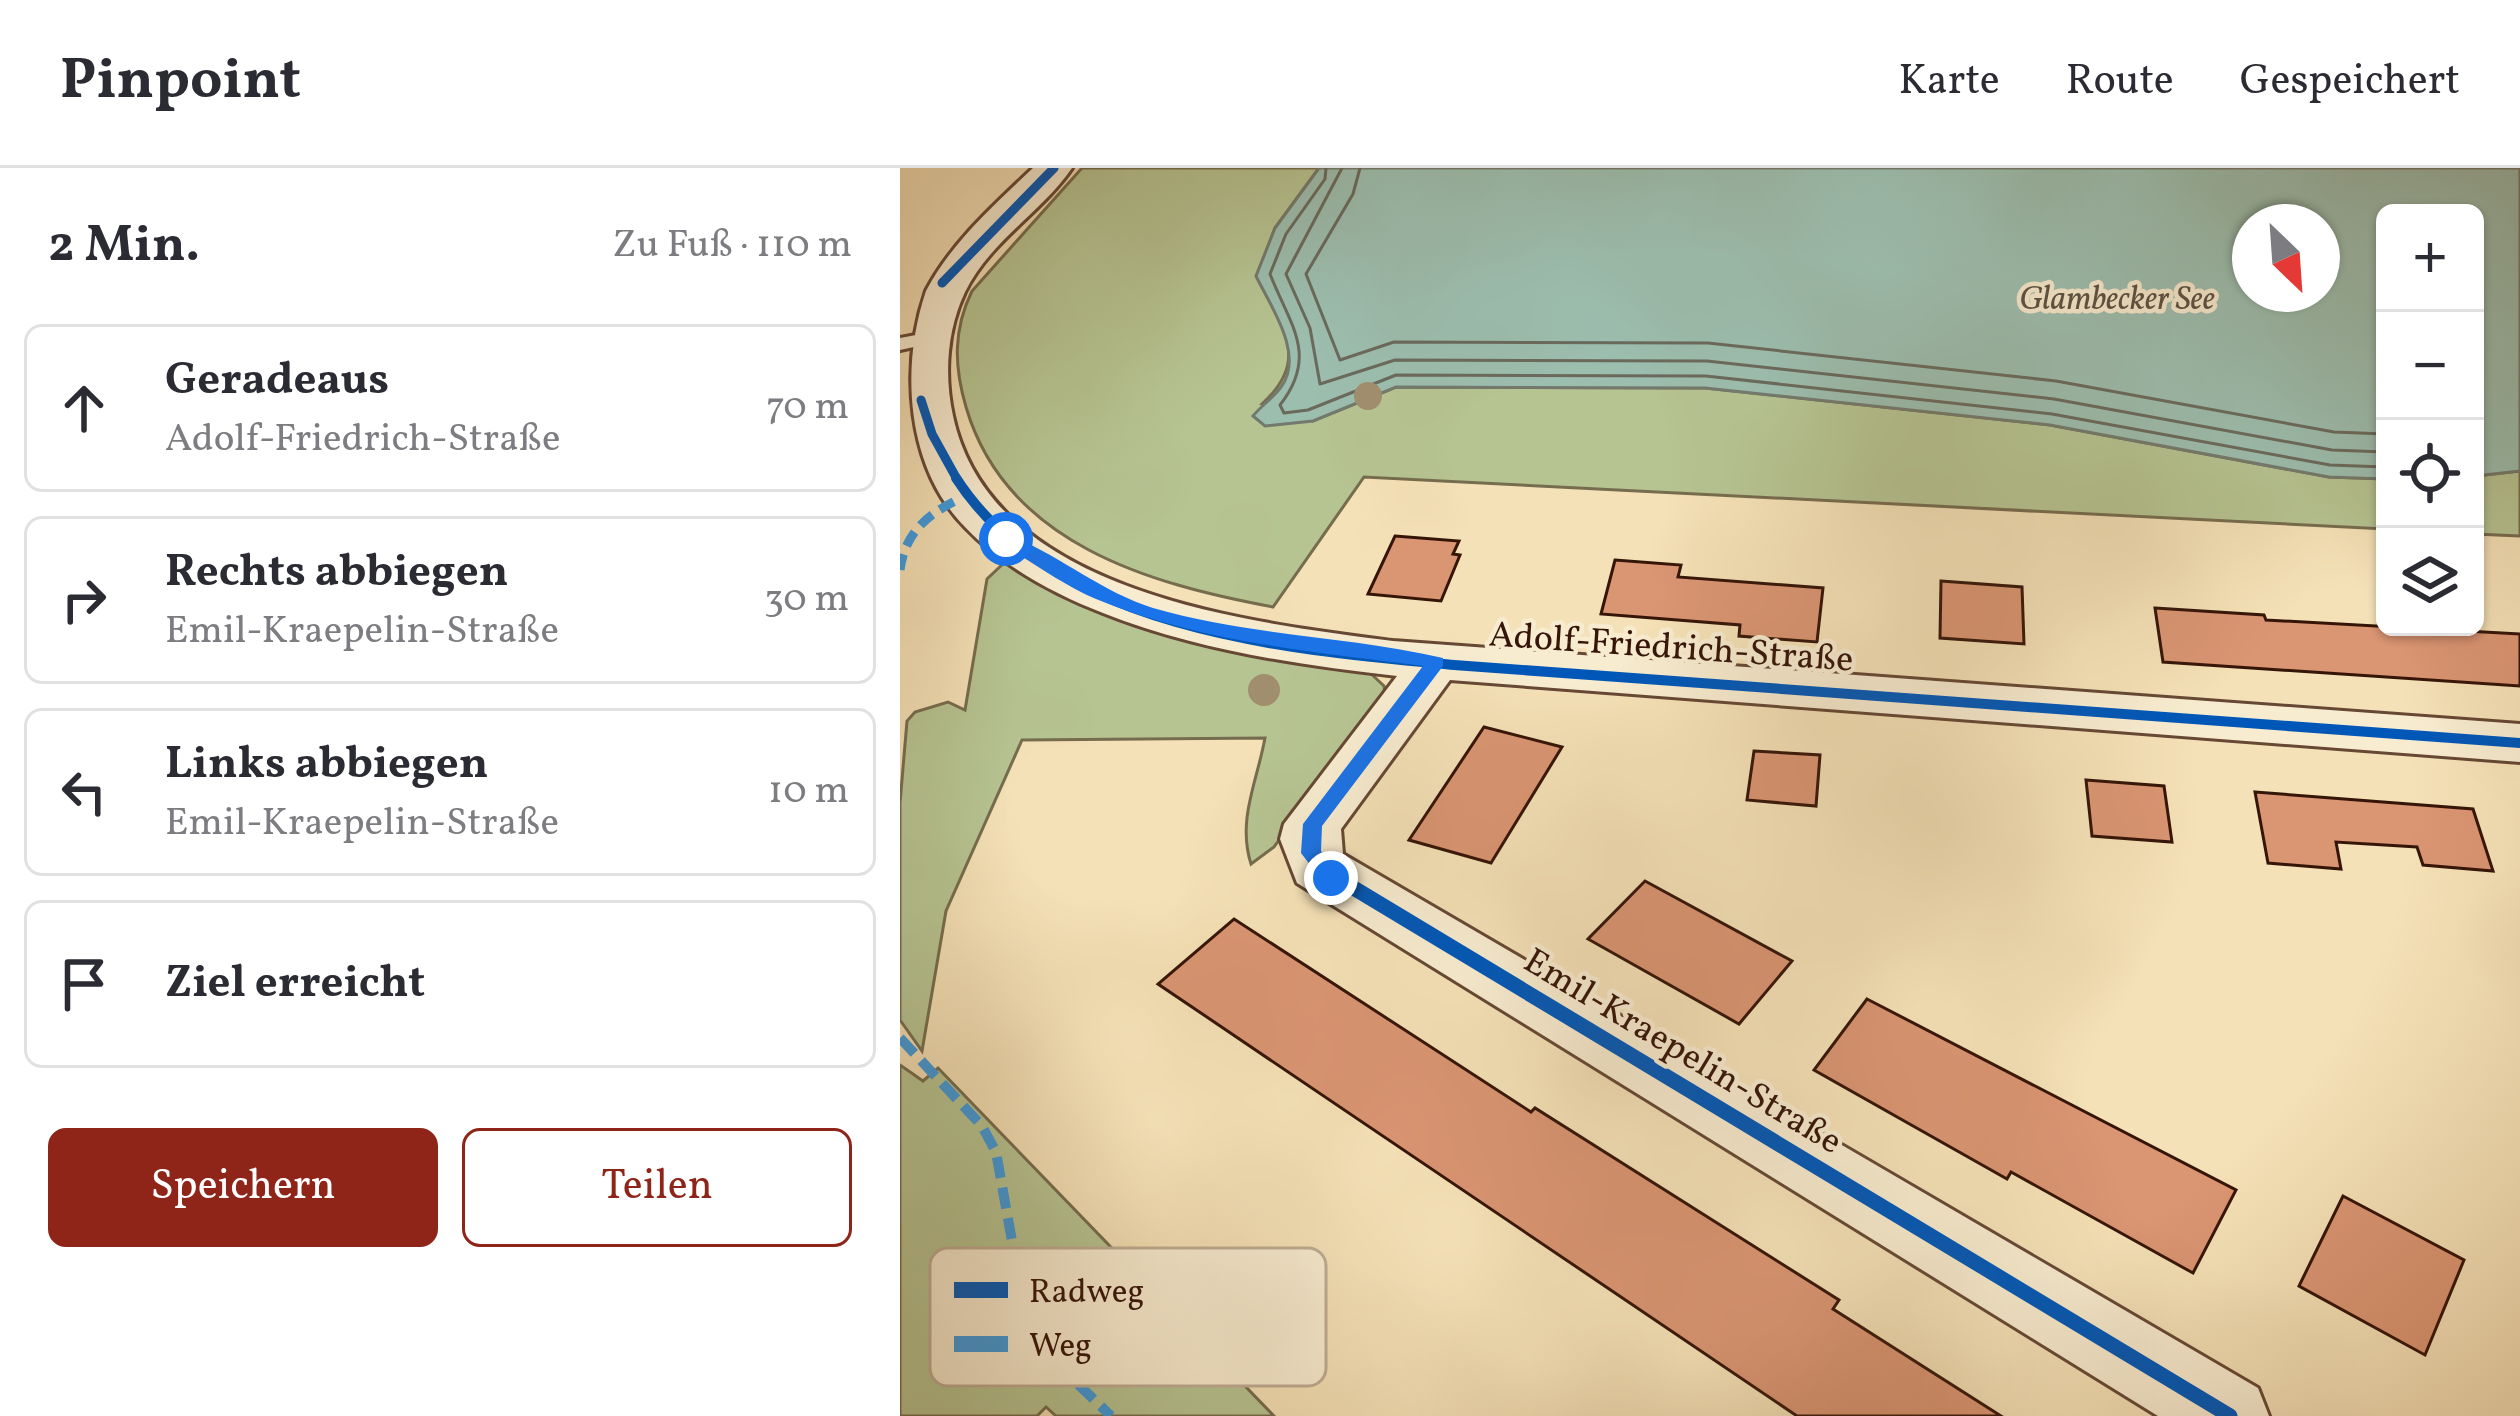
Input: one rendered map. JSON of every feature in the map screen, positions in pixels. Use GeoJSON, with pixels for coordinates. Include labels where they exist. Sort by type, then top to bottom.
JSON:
{"type":"FeatureCollection","features":[{"type":"Feature","properties":{"kind":"street","name":"Adolf-Friedrich-Straße"},"geometry":{"type":"LineString","coordinates":[[1054,168],[942,283],[908,342],[943,465],[964,497],[1006,539],[1052,570],[1132,606],[1217,630],[1436,662],[2520,743]]}},
{"type":"Feature","properties":{"kind":"street","name":"Emil-Kraepelin-Straße"},"geometry":{"type":"LineString","coordinates":[[1436,662],[1312,824],[1309,839],[1318,867],[2230,1416]]}},
{"type":"Feature","properties":{"kind":"green space"},"geometry":{"type":"Polygon","coordinates":[[[1082,168],[1319,168],[1275,228],[1257,276],[1282,327],[1289,357],[1277,388],[1262,404],[1313,421],[1396,387],[1705,388],[2050,425],[2329,477],[2376,479],[2376,529],[1364,477],[1273,607],[1132,570],[1048,524],[1014,493],[986,454],[962,392],[959,334],[972,291],[1082,168]]]}},
{"type":"Feature","properties":{"kind":"green space"},"geometry":{"type":"Polygon","coordinates":[[[2520,471],[2520,536],[2484,534],[2484,475],[2520,471]]]}},
{"type":"Feature","properties":{"kind":"green space"},"geometry":{"type":"Polygon","coordinates":[[[1005,562],[1368,671],[1384,686],[1385,695],[1274,847],[1251,864],[1247,816],[1265,738],[1022,740],[946,911],[922,1051],[900,1020],[900,803],[907,721],[915,712],[948,702],[965,710],[987,579],[1005,562]]]}},
{"type":"Feature","properties":{"kind":"green space"},"geometry":{"type":"Polygon","coordinates":[[[900,1065],[923,1081],[938,1068],[1112,1248],[930,1248],[930,1386],[1245,1386],[1274,1416],[1056,1416],[1046,1407],[1037,1416],[900,1416],[900,1065]]]}},
{"type":"Feature","properties":{"kind":"water","name":"Glambecker See"},"geometry":{"type":"Polygon","coordinates":[[[1319,168],[2520,168],[2520,471],[2484,475],[2484,204],[2376,204],[2376,479],[2329,477],[2050,425],[1705,388],[1396,387],[1313,421],[1265,426],[1253,416],[1281,387],[1289,361],[1283,331],[1256,276],[1275,228],[1319,168]]]}},
{"type":"Feature","properties":{"kind":"building"},"geometry":{"type":"Polygon","coordinates":[[[1395,536],[1459,541],[1453,554],[1460,555],[1441,601],[1368,594],[1395,536]]]}},
{"type":"Feature","properties":{"kind":"building"},"geometry":{"type":"Polygon","coordinates":[[[1615,560],[1681,565],[1678,577],[1823,588],[1817,642],[1739,636],[1740,625],[1601,614],[1615,560]]]}},
{"type":"Feature","properties":{"kind":"building"},"geometry":{"type":"Polygon","coordinates":[[[1941,581],[2022,587],[2024,644],[1940,638],[1941,581]]]}},
{"type":"Feature","properties":{"kind":"building"},"geometry":{"type":"Polygon","coordinates":[[[2155,608],[2376,626],[2376,636],[2520,634],[2520,686],[2163,662],[2155,608]]]}},
{"type":"Feature","properties":{"kind":"building"},"geometry":{"type":"Polygon","coordinates":[[[1484,727],[1562,747],[1491,863],[1409,840],[1484,727]]]}},
{"type":"Feature","properties":{"kind":"building"},"geometry":{"type":"Polygon","coordinates":[[[1754,751],[1820,755],[1816,806],[1747,800],[1754,751]]]}},
{"type":"Feature","properties":{"kind":"building"},"geometry":{"type":"Polygon","coordinates":[[[2086,780],[2164,786],[2172,842],[2092,836],[2086,780]]]}},
{"type":"Feature","properties":{"kind":"building"},"geometry":{"type":"Polygon","coordinates":[[[2255,792],[2473,809],[2493,871],[2423,865],[2417,847],[2336,842],[2341,869],[2268,863],[2255,792]]]}},
{"type":"Feature","properties":{"kind":"building"},"geometry":{"type":"Polygon","coordinates":[[[1645,881],[1792,961],[1739,1024],[1588,939],[1645,881]]]}},
{"type":"Feature","properties":{"kind":"building"},"geometry":{"type":"Polygon","coordinates":[[[1234,919],[1531,1112],[1535,1108],[1839,1300],[1833,1309],[2001,1416],[1797,1416],[1158,984],[1234,919]]]}},
{"type":"Feature","properties":{"kind":"building"},"geometry":{"type":"Polygon","coordinates":[[[1867,999],[2236,1190],[2193,1273],[2011,1172],[2007,1179],[1814,1070],[1867,999]]]}},
{"type":"Feature","properties":{"kind":"building"},"geometry":{"type":"Polygon","coordinates":[[[2343,1196],[2464,1260],[2425,1355],[2299,1286],[2343,1196]]]}},
{"type":"Feature","properties":{"kind":"marked path"},"geometry":{"type":"LineString","coordinates":[[900,570],[912,533],[940,509],[964,497]]}},
{"type":"Feature","properties":{"kind":"marked path"},"geometry":{"type":"LineString","coordinates":[[900,1038],[982,1126],[996,1152],[1013,1248]]}},
{"type":"Feature","properties":{"kind":"marked path"},"geometry":{"type":"LineString","coordinates":[[1080,1386],[1111,1416]]}},
{"type":"Feature","properties":{"kind":"cycle path"},"geometry":{"type":"LineString","coordinates":[[942,283],[1054,168]]}},
{"type":"Feature","properties":{"kind":"cycle path"},"geometry":{"type":"LineString","coordinates":[[921,400],[932,434],[965,492],[1036,560],[1097,593],[1160,617],[1229,635],[1454,665],[2520,743]]}},
{"type":"Feature","properties":{"kind":"cycle path"},"geometry":{"type":"LineString","coordinates":[[1436,662],[1313,824],[1309,839],[1318,867],[2230,1416]]}},
{"type":"Feature","properties":{"kind":"route"},"geometry":{"type":"LineString","coordinates":[[1006,539],[1052,570],[1150,613],[1286,643],[1436,662],[1312,824],[1311,853],[1331,878]]}}]}
